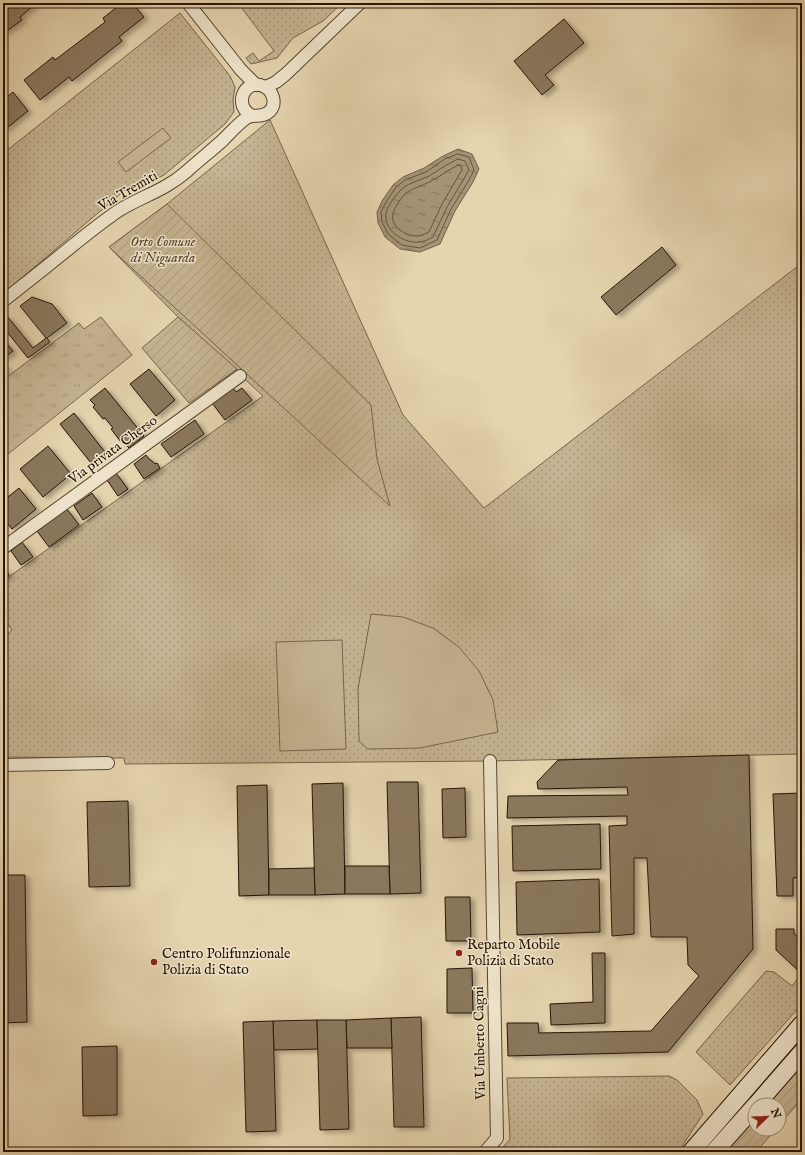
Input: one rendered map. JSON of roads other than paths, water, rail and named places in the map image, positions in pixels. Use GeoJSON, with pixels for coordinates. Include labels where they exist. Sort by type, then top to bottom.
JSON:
{"type":"FeatureCollection","features":[{"type":"Feature","properties":{"kind":"street"},"geometry":{"type":"LineString","coordinates":[[188,3],[242,70],[263,87]]}},
{"type":"Feature","properties":{"kind":"street"},"geometry":{"type":"LineString","coordinates":[[248,115],[242,104],[242,98],[286,74],[360,3]]}},
{"type":"Feature","properties":{"kind":"street","name":"Via Tremiti"},"geometry":{"type":"LineString","coordinates":[[3,301],[92,230],[118,212],[174,182],[223,140],[248,115],[262,116],[270,111],[273,102],[263,87]]}},
{"type":"Feature","properties":{"kind":"street","name":"Via privata Cherso"},"geometry":{"type":"LineString","coordinates":[[3,548],[240,376]]}},
{"type":"Feature","properties":{"kind":"street","name":"Via Umberto Cagni"},"geometry":{"type":"LineString","coordinates":[[485,1152],[497,1138],[490,761]]}},
{"type":"Feature","properties":{"kind":"street"},"geometry":{"type":"LineString","coordinates":[[3,765],[108,763]]}},
{"type":"Feature","properties":{"kind":"street"},"geometry":{"type":"LineString","coordinates":[[691,1152],[802,1024]]}},
{"type":"Feature","properties":{"kind":"street"},"geometry":{"type":"LineString","coordinates":[[762,1097],[802,1052]]}},
{"type":"Feature","properties":{"kind":"street"},"geometry":{"type":"LineString","coordinates":[[714,1152],[747,1114]]}},
{"type":"Feature","properties":{"kind":"water"},"geometry":{"type":"Polygon","coordinates":[[[458,149],[472,154],[479,169],[473,182],[455,211],[440,244],[420,252],[400,249],[385,237],[378,223],[377,212],[382,201],[393,185],[403,177],[424,168],[443,156],[458,149]]]}},
{"type":"Feature","properties":{"kind":"place","name":"Reparto Mobile Polizia di Stato"},"geometry":{"type":"Point","coordinates":[459,953]}},
{"type":"Feature","properties":{"kind":"place","name":"Centro Polifunzionale Polizia di Stato"},"geometry":{"type":"Point","coordinates":[154,962]}},
{"type":"Feature","properties":{"kind":"park label","name":"Orto Comune di Niguarda"},"geometry":{"type":"Point","coordinates":[163,250]}}]}
